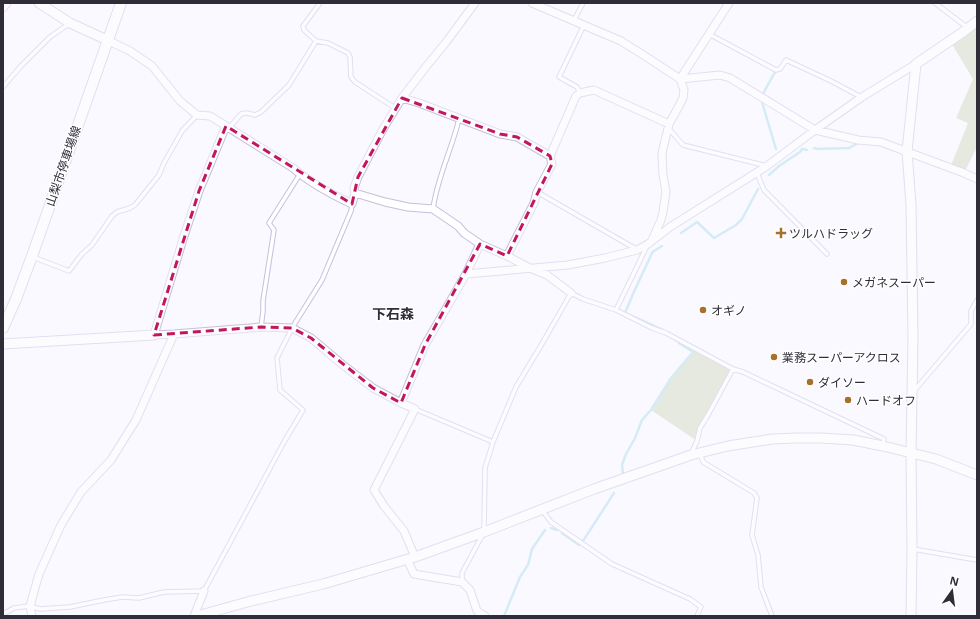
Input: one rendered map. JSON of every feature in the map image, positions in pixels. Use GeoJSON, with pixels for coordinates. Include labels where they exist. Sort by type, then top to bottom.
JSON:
{"type":"FeatureCollection","features":[{"type":"Feature","properties":{"kind":"main road","name":"山梨市停車場線"},"geometry":{"type":"LineString","coordinates":[[3,328],[16,299],[32,256],[121,3]]}},
{"type":"Feature","properties":{"kind":"street"},"geometry":{"type":"LineString","coordinates":[[3,8],[7,3]]}},
{"type":"Feature","properties":{"kind":"street"},"geometry":{"type":"LineString","coordinates":[[39,3],[70,23],[130,51],[152,66],[180,101],[197,114],[210,116],[293,168],[300,174],[352,204],[355,193],[354,188],[358,177],[395,108],[425,68],[448,41],[475,3]]}},
{"type":"Feature","properties":{"kind":"street"},"geometry":{"type":"LineString","coordinates":[[532,3],[621,41],[680,80],[684,90],[683,98],[668,126],[662,153],[663,175],[666,192],[663,212],[650,242]]}},
{"type":"Feature","properties":{"kind":"street"},"geometry":{"type":"LineString","coordinates":[[680,80],[729,3]]}},
{"type":"Feature","properties":{"kind":"street"},"geometry":{"type":"LineString","coordinates":[[466,274],[568,265],[637,250],[670,227],[757,173],[862,97],[916,64],[977,21]]}},
{"type":"Feature","properties":{"kind":"street"},"geometry":{"type":"LineString","coordinates":[[911,616],[913,338],[911,205],[907,151],[916,64]]}},
{"type":"Feature","properties":{"kind":"street"},"geometry":{"type":"LineString","coordinates":[[680,80],[720,75],[730,78],[815,130],[858,140],[881,142],[977,179]]}},
{"type":"Feature","properties":{"kind":"street"},"geometry":{"type":"LineString","coordinates":[[507,256],[534,204],[537,192],[552,164],[550,156],[576,96],[580,93],[594,90],[668,126]]}},
{"type":"Feature","properties":{"kind":"street"},"geometry":{"type":"LineString","coordinates":[[402,98],[500,134],[517,137],[550,156]]}},
{"type":"Feature","properties":{"kind":"street"},"geometry":{"type":"LineString","coordinates":[[154,335],[199,191],[228,127]]}},
{"type":"Feature","properties":{"kind":"street"},"geometry":{"type":"LineString","coordinates":[[355,193],[408,207],[433,209],[458,226],[464,233],[480,244],[546,275],[571,293]]}},
{"type":"Feature","properties":{"kind":"street"},"geometry":{"type":"LineString","coordinates":[[401,403],[425,345],[466,274],[480,244]]}},
{"type":"Feature","properties":{"kind":"street"},"geometry":{"type":"LineString","coordinates":[[3,344],[174,334],[260,327],[292,328],[311,338],[373,388],[415,409],[374,490],[384,506],[404,531],[414,574],[462,582],[470,590],[477,611],[485,616]]}},
{"type":"Feature","properties":{"kind":"street"},"geometry":{"type":"LineString","coordinates":[[32,616],[30,606],[39,574],[61,525],[81,492],[111,460],[136,420],[174,334]]}},
{"type":"Feature","properties":{"kind":"street"},"geometry":{"type":"LineString","coordinates":[[197,616],[251,601],[323,584],[411,558],[484,532],[594,489],[696,453],[728,446],[765,440],[796,438],[853,440],[936,459],[977,475]]}},
{"type":"Feature","properties":{"kind":"street"},"geometry":{"type":"LineString","coordinates":[[194,616],[204,591]]}},
{"type":"Feature","properties":{"kind":"lane"},"geometry":{"type":"LineString","coordinates":[[320,3],[303,26],[304,30],[316,41],[328,43],[348,53],[350,57],[351,77],[355,82],[395,108]]}},
{"type":"Feature","properties":{"kind":"lane"},"geometry":{"type":"LineString","coordinates":[[574,20],[583,3]]}},
{"type":"Feature","properties":{"kind":"lane"},"geometry":{"type":"LineString","coordinates":[[935,3],[968,28]]}},
{"type":"Feature","properties":{"kind":"lane"},"geometry":{"type":"LineString","coordinates":[[3,87],[21,66],[50,37],[70,23]]}},
{"type":"Feature","properties":{"kind":"lane"},"geometry":{"type":"LineString","coordinates":[[580,93],[577,87],[559,77],[584,25]]}},
{"type":"Feature","properties":{"kind":"lane"},"geometry":{"type":"LineString","coordinates":[[709,34],[776,70],[780,69],[786,60],[831,80],[862,97]]}},
{"type":"Feature","properties":{"kind":"lane"},"geometry":{"type":"LineString","coordinates":[[228,127],[241,114],[247,113],[255,115],[260,112],[289,85],[316,41]]}},
{"type":"Feature","properties":{"kind":"lane"},"geometry":{"type":"LineString","coordinates":[[32,256],[68,271],[82,254],[92,245],[112,216],[117,212],[135,205],[160,175],[164,163],[182,131],[197,114]]}},
{"type":"Feature","properties":{"kind":"lane"},"geometry":{"type":"LineString","coordinates":[[433,209],[434,197],[459,119]]}},
{"type":"Feature","properties":{"kind":"lane"},"geometry":{"type":"LineString","coordinates":[[668,126],[683,145],[767,166]]}},
{"type":"Feature","properties":{"kind":"lane"},"geometry":{"type":"LineString","coordinates":[[757,173],[764,190],[827,254]]}},
{"type":"Feature","properties":{"kind":"lane"},"geometry":{"type":"LineString","coordinates":[[260,327],[274,230],[269,223],[300,174]]}},
{"type":"Feature","properties":{"kind":"lane"},"geometry":{"type":"LineString","coordinates":[[537,192],[637,250]]}},
{"type":"Feature","properties":{"kind":"lane"},"geometry":{"type":"LineString","coordinates":[[3,614],[14,608],[30,606],[40,609],[70,607],[104,600],[139,598],[164,592],[204,591],[302,410],[280,390],[277,358],[292,328],[322,280],[351,211],[352,204]]}},
{"type":"Feature","properties":{"kind":"lane"},"geometry":{"type":"LineString","coordinates":[[616,310],[650,242]]}},
{"type":"Feature","properties":{"kind":"lane"},"geometry":{"type":"LineString","coordinates":[[462,582],[462,573],[484,532],[485,468],[493,442],[516,387],[571,293],[616,310],[652,328],[666,333],[733,369],[743,372],[884,439],[882,446]]}},
{"type":"Feature","properties":{"kind":"lane"},"geometry":{"type":"LineString","coordinates":[[912,393],[971,324],[971,311],[977,300]]}},
{"type":"Feature","properties":{"kind":"lane"},"geometry":{"type":"LineString","coordinates":[[733,369],[700,428],[696,453],[703,462],[754,493],[757,498],[752,535],[758,555],[761,587],[772,616]]}},
{"type":"Feature","properties":{"kind":"lane"},"geometry":{"type":"LineString","coordinates":[[415,409],[493,442]]}},
{"type":"Feature","properties":{"kind":"lane"},"geometry":{"type":"LineString","coordinates":[[542,510],[551,522],[612,564],[690,599],[701,607],[697,616]]}},
{"type":"Feature","properties":{"kind":"lane"},"geometry":{"type":"LineString","coordinates":[[912,549],[977,560]]}},
{"type":"Feature","properties":{"kind":"highlighted area"},"geometry":{"type":"Polygon","coordinates":[[[402,98],[500,134],[517,137],[550,156],[552,164],[507,256],[480,244],[425,345],[401,403],[373,388],[311,338],[292,328],[261,327],[154,335],[199,191],[226,126],[352,204],[358,177],[402,98]]]}},
{"type":"Feature","properties":{"kind":"green space"},"geometry":{"type":"Polygon","coordinates":[[[977,21],[977,147],[964,173],[950,168],[968,123],[956,118],[973,79],[950,41],[977,21]]]}},
{"type":"Feature","properties":{"kind":"green space"},"geometry":{"type":"Polygon","coordinates":[[[695,349],[733,369],[700,428],[697,441],[651,410],[671,378],[695,349]]]}},
{"type":"Feature","properties":{"kind":"waterway"},"geometry":{"type":"LineString","coordinates":[[763,94],[775,72]]}},
{"type":"Feature","properties":{"kind":"waterway"},"geometry":{"type":"LineString","coordinates":[[762,102],[776,149]]}},
{"type":"Feature","properties":{"kind":"waterway"},"geometry":{"type":"LineString","coordinates":[[814,148],[849,148],[858,143]]}},
{"type":"Feature","properties":{"kind":"waterway"},"geometry":{"type":"LineString","coordinates":[[769,175],[802,149],[807,150]]}},
{"type":"Feature","properties":{"kind":"waterway"},"geometry":{"type":"LineString","coordinates":[[681,233],[697,222],[714,238],[736,225],[742,219],[758,189]]}},
{"type":"Feature","properties":{"kind":"waterway"},"geometry":{"type":"LineString","coordinates":[[662,246],[652,253],[625,313],[663,330]]}},
{"type":"Feature","properties":{"kind":"waterway"},"geometry":{"type":"LineString","coordinates":[[623,474],[622,465],[642,420],[651,410],[671,378],[693,352],[679,343]]}},
{"type":"Feature","properties":{"kind":"waterway"},"geometry":{"type":"LineString","coordinates":[[583,541],[614,493]]}},
{"type":"Feature","properties":{"kind":"waterway"},"geometry":{"type":"LineString","coordinates":[[551,528],[557,530]]}},
{"type":"Feature","properties":{"kind":"waterway"},"geometry":{"type":"LineString","coordinates":[[504,616],[520,577],[528,565],[532,549],[545,530]]}},
{"type":"Feature","properties":{"kind":"waterway"},"geometry":{"type":"LineString","coordinates":[[562,533],[579,545]]}},
{"type":"Feature","properties":{"kind":"place","name":"ツルハドラッグ"},"geometry":{"type":"Point","coordinates":[781,233]}},
{"type":"Feature","properties":{"kind":"place","name":"メガネスーパー"},"geometry":{"type":"Point","coordinates":[844,282]}},
{"type":"Feature","properties":{"kind":"place","name":"オギノ"},"geometry":{"type":"Point","coordinates":[703,310]}},
{"type":"Feature","properties":{"kind":"place","name":"業務スーパーアクロス"},"geometry":{"type":"Point","coordinates":[774,357]}},
{"type":"Feature","properties":{"kind":"place","name":"ダイソー"},"geometry":{"type":"Point","coordinates":[810,382]}},
{"type":"Feature","properties":{"kind":"place","name":"ハードオフ"},"geometry":{"type":"Point","coordinates":[848,400]}},
{"type":"Feature","properties":{"kind":"district","name":"下石森"},"geometry":{"type":"Point","coordinates":[393,313]}}]}
